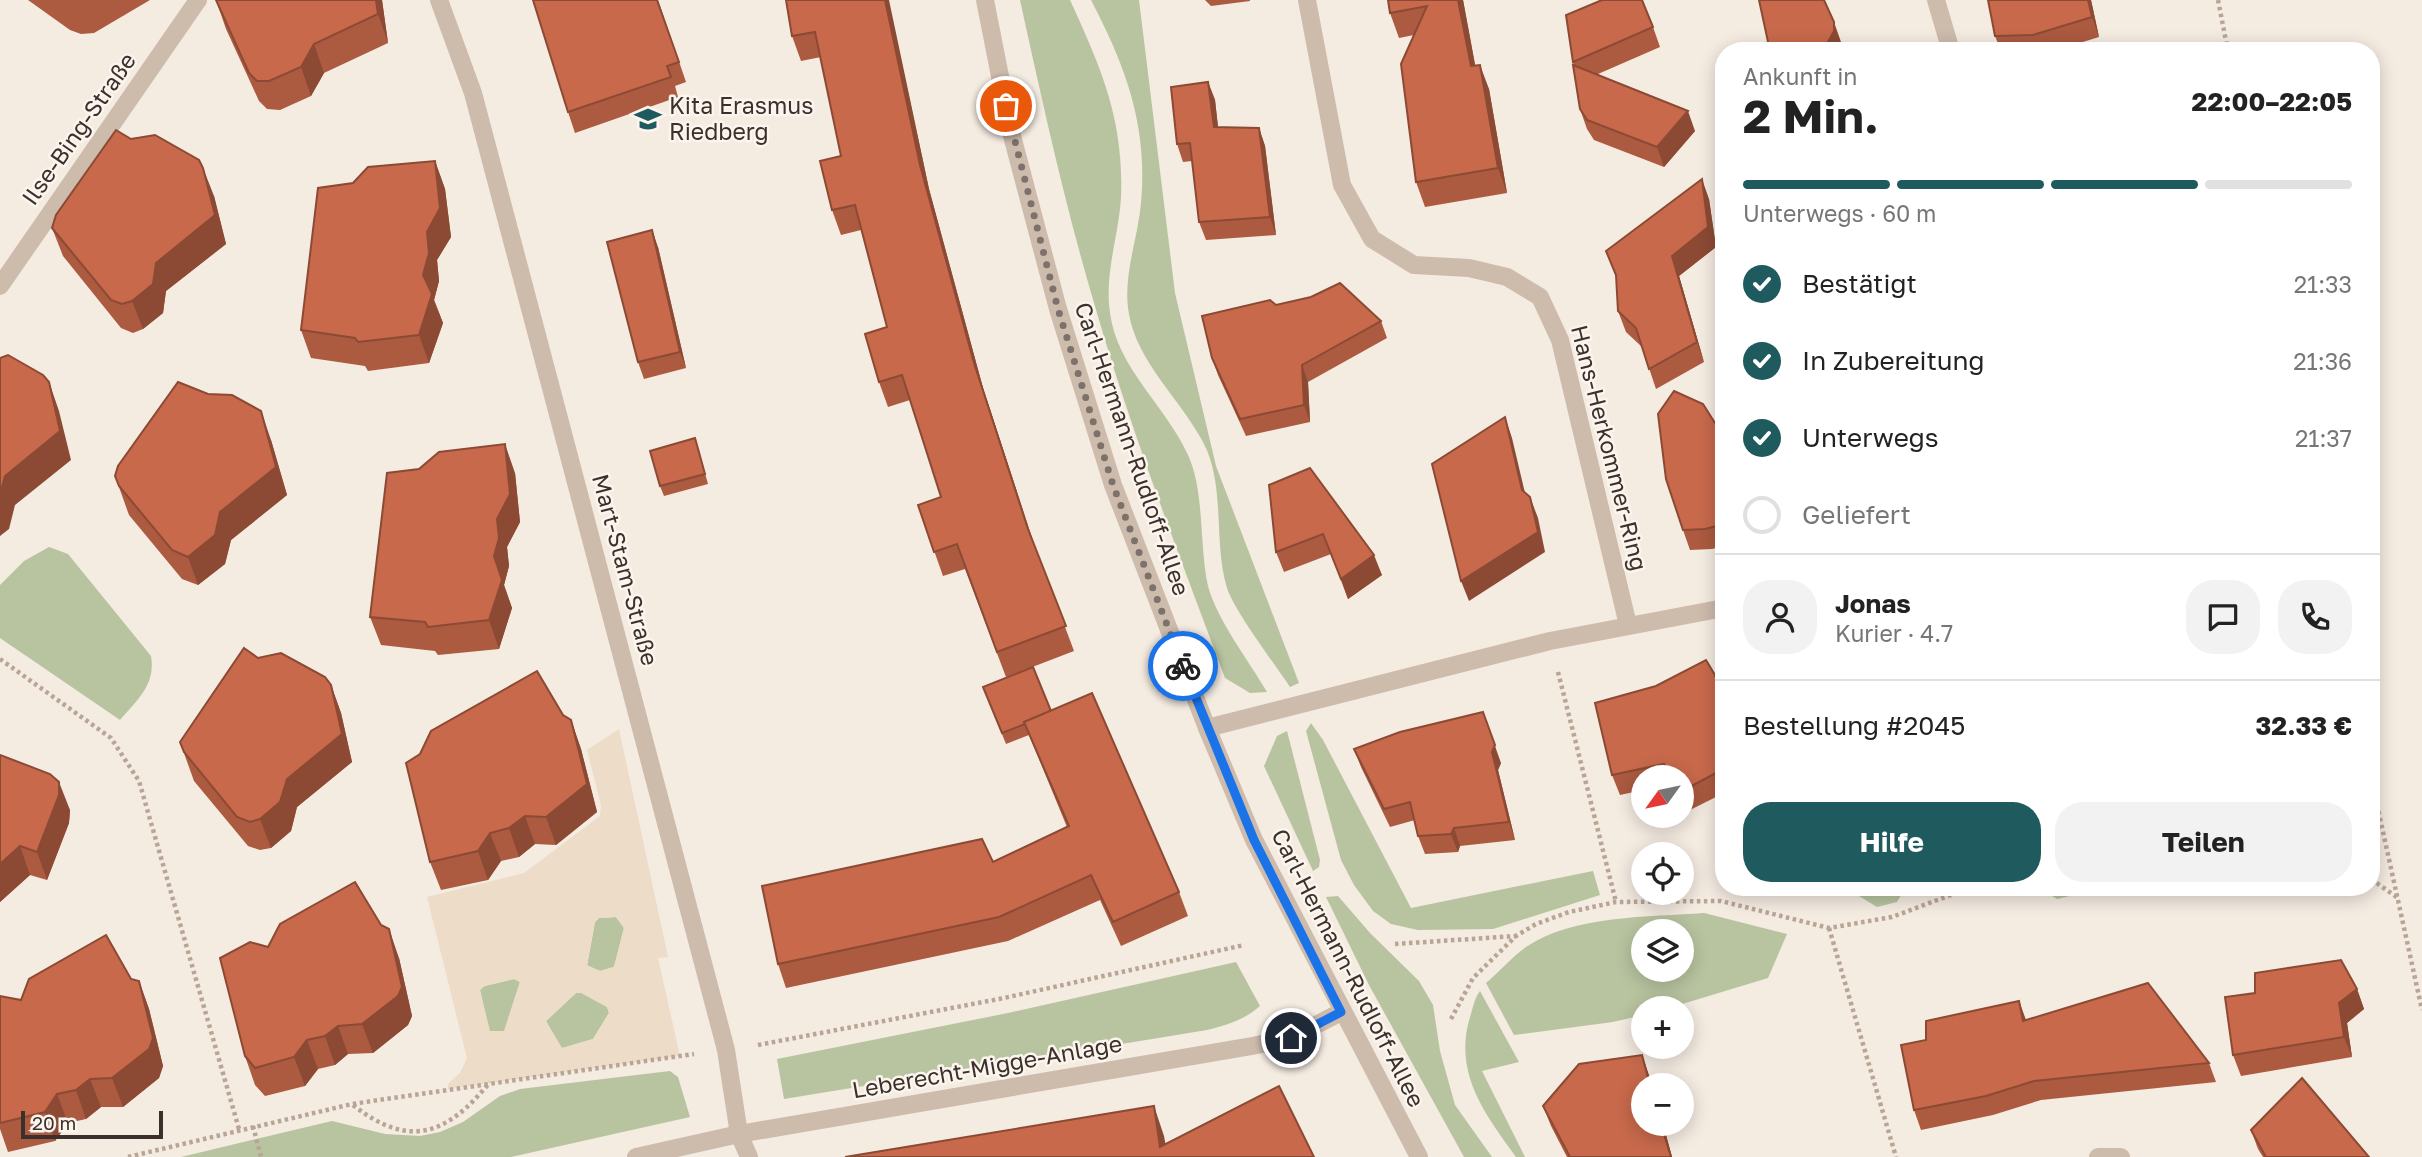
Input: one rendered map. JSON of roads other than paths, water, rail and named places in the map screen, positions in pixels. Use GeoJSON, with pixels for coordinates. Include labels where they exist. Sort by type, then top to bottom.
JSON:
{"type":"FeatureCollection","features":[{"type":"Feature","properties":{"kind":"street","name":"Ilse-Bing-Straße"},"geometry":{"type":"LineString","coordinates":[[0,286],[198,0]]}},
{"type":"Feature","properties":{"kind":"street","name":"Mart-Stam-Straße"},"geometry":{"type":"LineString","coordinates":[[439,0],[473,93],[726,1050],[739,1134],[749,1157]]}},
{"type":"Feature","properties":{"kind":"street","name":"Carl-Hermann-Rudloff-Allee"},"geometry":{"type":"LineString","coordinates":[[985,0],[1010,132],[1058,309],[1113,485],[1207,728],[1254,840],[1341,1012],[1419,1157]]}},
{"type":"Feature","properties":{"kind":"street","name":"Hans-Herkommer-Ring"},"geometry":{"type":"LineString","coordinates":[[1307,0],[1342,185],[1372,239],[1414,265],[1469,268],[1507,277],[1540,297],[1560,340],[1628,625]]}},
{"type":"Feature","properties":{"kind":"street"},"geometry":{"type":"LineString","coordinates":[[1936,0],[1948,42]]}},
{"type":"Feature","properties":{"kind":"street"},"geometry":{"type":"LineString","coordinates":[[1207,728],[1550,641],[1715,610]]}},
{"type":"Feature","properties":{"kind":"street","name":"Leberecht-Migge-Anlage"},"geometry":{"type":"LineString","coordinates":[[636,1157],[739,1134],[1291,1038],[1341,1012]]}},
{"type":"Feature","properties":{"kind":"street"},"geometry":{"type":"LineString","coordinates":[[2098,1157],[2121,1157]]}},
{"type":"Feature","properties":{"kind":"place","name":"Kita Erasmus Riedberg"},"geometry":{"type":"Point","coordinates":[648,119]}}]}
